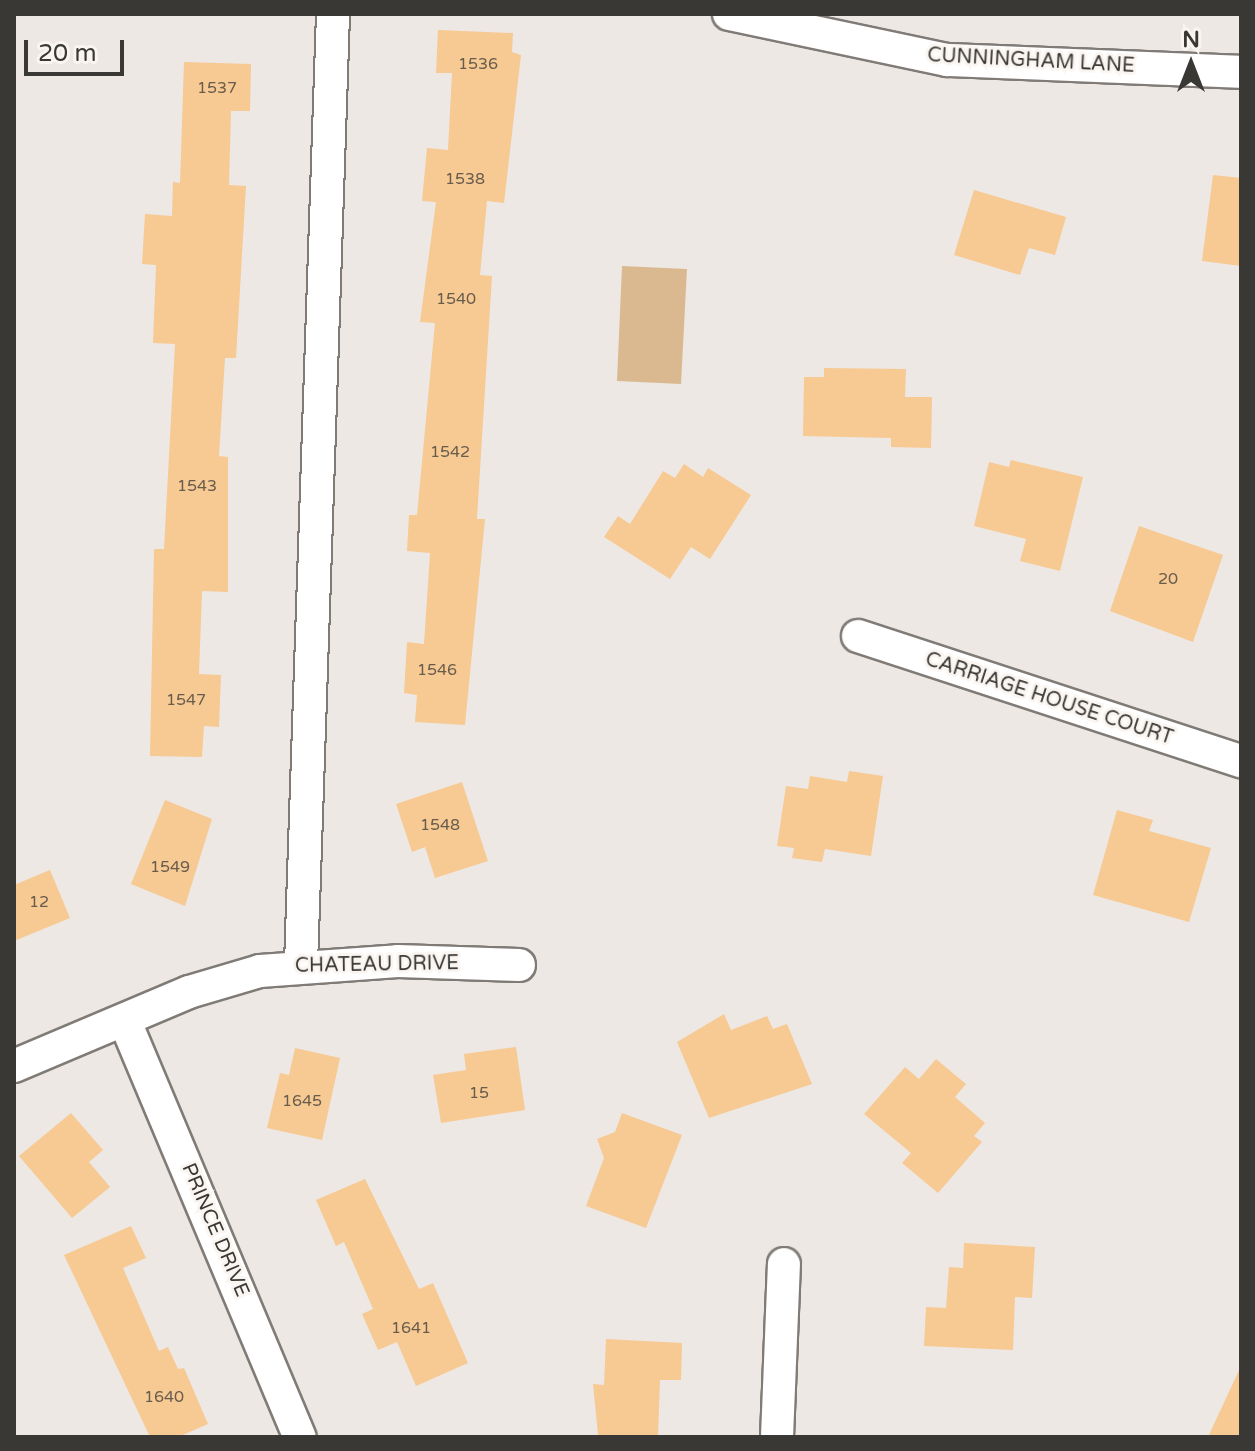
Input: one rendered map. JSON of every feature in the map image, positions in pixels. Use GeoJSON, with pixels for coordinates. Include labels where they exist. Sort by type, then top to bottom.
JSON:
{"type":"FeatureCollection","features":[{"type":"Feature","properties":{"kind":"street"},"geometry":{"type":"LineString","coordinates":[[301,964],[333,14]]}},
{"type":"Feature","properties":{"kind":"street","name":"CUNNINGHAM LANE"},"geometry":{"type":"LineString","coordinates":[[729,14],[947,60],[1241,72]]}},
{"type":"Feature","properties":{"kind":"street","name":"CARRIAGE HOUSE COURT"},"geometry":{"type":"LineString","coordinates":[[858,636],[1241,761]]}},
{"type":"Feature","properties":{"kind":"street","name":"CHATEAU DRIVE"},"geometry":{"type":"LineString","coordinates":[[14,1066],[126,1024],[189,992],[301,964],[519,965]]}},
{"type":"Feature","properties":{"kind":"street","name":"PRINCE DRIVE"},"geometry":{"type":"LineString","coordinates":[[126,1024],[300,1437]]}},
{"type":"Feature","properties":{"kind":"street"},"geometry":{"type":"LineString","coordinates":[[777,1437],[784,1264]]}},
{"type":"Feature","properties":{"kind":"shaded area"},"geometry":{"type":"Polygon","coordinates":[[[622,266],[687,269],[681,384],[617,381],[622,266]]]}},
{"type":"Feature","properties":{"kind":"building"},"geometry":{"type":"Polygon","coordinates":[[[438,30],[513,33],[512,52],[521,55],[504,203],[487,201],[480,275],[492,276],[477,519],[485,519],[465,725],[415,722],[417,695],[404,693],[407,642],[424,644],[430,553],[407,551],[409,515],[417,515],[435,323],[420,322],[436,202],[422,201],[427,148],[448,150],[452,73],[436,73],[438,30]]]}},
{"type":"Feature","properties":{"kind":"building"},"geometry":{"type":"Polygon","coordinates":[[[184,62],[251,64],[250,111],[231,111],[229,185],[246,186],[236,358],[225,358],[219,456],[228,457],[228,592],[202,591],[199,674],[221,675],[219,727],[204,726],[202,757],[150,756],[154,549],[164,549],[175,344],[153,343],[156,265],[142,264],[145,214],[172,216],[173,182],[180,183],[184,62]]]}},
{"type":"Feature","properties":{"kind":"building"},"geometry":{"type":"Polygon","coordinates":[[[1213,175],[1241,178],[1241,266],[1202,261],[1213,175]]]}},
{"type":"Feature","properties":{"kind":"building"},"geometry":{"type":"Polygon","coordinates":[[[974,190],[1066,217],[1055,255],[1029,248],[1020,275],[954,255],[974,190]]]}},
{"type":"Feature","properties":{"kind":"building"},"geometry":{"type":"Polygon","coordinates":[[[824,368],[906,369],[905,397],[932,397],[931,448],[891,447],[891,438],[803,436],[804,377],[824,377],[824,368]]]}},
{"type":"Feature","properties":{"kind":"building"},"geometry":{"type":"Polygon","coordinates":[[[1011,460],[1083,477],[1060,571],[1020,561],[1026,539],[974,526],[989,462],[1009,467],[1011,460]]]}},
{"type":"Feature","properties":{"kind":"building"},"geometry":{"type":"Polygon","coordinates":[[[684,464],[703,477],[708,468],[751,495],[710,559],[691,547],[670,579],[604,537],[618,516],[630,524],[663,471],[675,478],[684,464]]]}},
{"type":"Feature","properties":{"kind":"building"},"geometry":{"type":"Polygon","coordinates":[[[1139,526],[1223,555],[1193,642],[1110,611],[1139,526]]]}},
{"type":"Feature","properties":{"kind":"building"},"geometry":{"type":"Polygon","coordinates":[[[849,771],[883,776],[871,856],[825,849],[822,862],[792,858],[794,848],[777,846],[786,786],[808,789],[810,776],[847,782],[849,771]]]}},
{"type":"Feature","properties":{"kind":"building"},"geometry":{"type":"Polygon","coordinates":[[[462,782],[488,861],[435,878],[425,847],[412,852],[396,804],[462,782]]]}},
{"type":"Feature","properties":{"kind":"building"},"geometry":{"type":"Polygon","coordinates":[[[165,800],[212,819],[185,906],[131,884],[165,800]]]}},
{"type":"Feature","properties":{"kind":"building"},"geometry":{"type":"Polygon","coordinates":[[[1117,810],[1153,820],[1149,831],[1211,848],[1189,922],[1093,895],[1117,810]]]}},
{"type":"Feature","properties":{"kind":"building"},"geometry":{"type":"Polygon","coordinates":[[[50,870],[70,918],[14,941],[14,885],[50,870]]]}},
{"type":"Feature","properties":{"kind":"building"},"geometry":{"type":"Polygon","coordinates":[[[724,1014],[731,1030],[767,1016],[773,1029],[787,1024],[812,1084],[709,1118],[677,1042],[724,1014]]]}},
{"type":"Feature","properties":{"kind":"building"},"geometry":{"type":"Polygon","coordinates":[[[516,1047],[525,1110],[441,1123],[433,1075],[466,1070],[464,1054],[516,1047]]]}},
{"type":"Feature","properties":{"kind":"building"},"geometry":{"type":"Polygon","coordinates":[[[295,1048],[340,1058],[322,1140],[267,1128],[280,1073],[289,1075],[295,1048]]]}},
{"type":"Feature","properties":{"kind":"building"},"geometry":{"type":"Polygon","coordinates":[[[936,1059],[966,1084],[955,1097],[985,1123],[974,1136],[982,1142],[938,1193],[902,1163],[911,1153],[864,1114],[905,1067],[919,1079],[936,1059]]]}},
{"type":"Feature","properties":{"kind":"building"},"geometry":{"type":"Polygon","coordinates":[[[71,1113],[103,1150],[89,1162],[110,1187],[72,1218],[19,1156],[71,1113]]]}},
{"type":"Feature","properties":{"kind":"building"},"geometry":{"type":"Polygon","coordinates":[[[622,1113],[682,1135],[646,1228],[586,1206],[604,1158],[597,1139],[615,1132],[622,1113]]]}},
{"type":"Feature","properties":{"kind":"building"},"geometry":{"type":"Polygon","coordinates":[[[365,1179],[419,1289],[433,1283],[468,1363],[416,1386],[397,1342],[378,1350],[362,1314],[373,1309],[344,1242],[336,1246],[316,1200],[365,1179]]]}},
{"type":"Feature","properties":{"kind":"building"},"geometry":{"type":"Polygon","coordinates":[[[131,1226],[146,1258],[123,1268],[159,1351],[168,1347],[178,1369],[184,1368],[208,1424],[178,1437],[150,1437],[64,1255],[131,1226]]]}},
{"type":"Feature","properties":{"kind":"building"},"geometry":{"type":"Polygon","coordinates":[[[964,1243],[1035,1247],[1032,1298],[1015,1297],[1013,1350],[924,1346],[926,1307],[946,1308],[949,1267],[963,1268],[964,1243]]]}},
{"type":"Feature","properties":{"kind":"building"},"geometry":{"type":"Polygon","coordinates":[[[606,1339],[682,1343],[681,1380],[660,1380],[658,1437],[598,1435],[593,1384],[604,1385],[606,1339]]]}},
{"type":"Feature","properties":{"kind":"building"},"geometry":{"type":"Polygon","coordinates":[[[1241,1366],[1241,1437],[1208,1437],[1241,1366]]]}}]}
